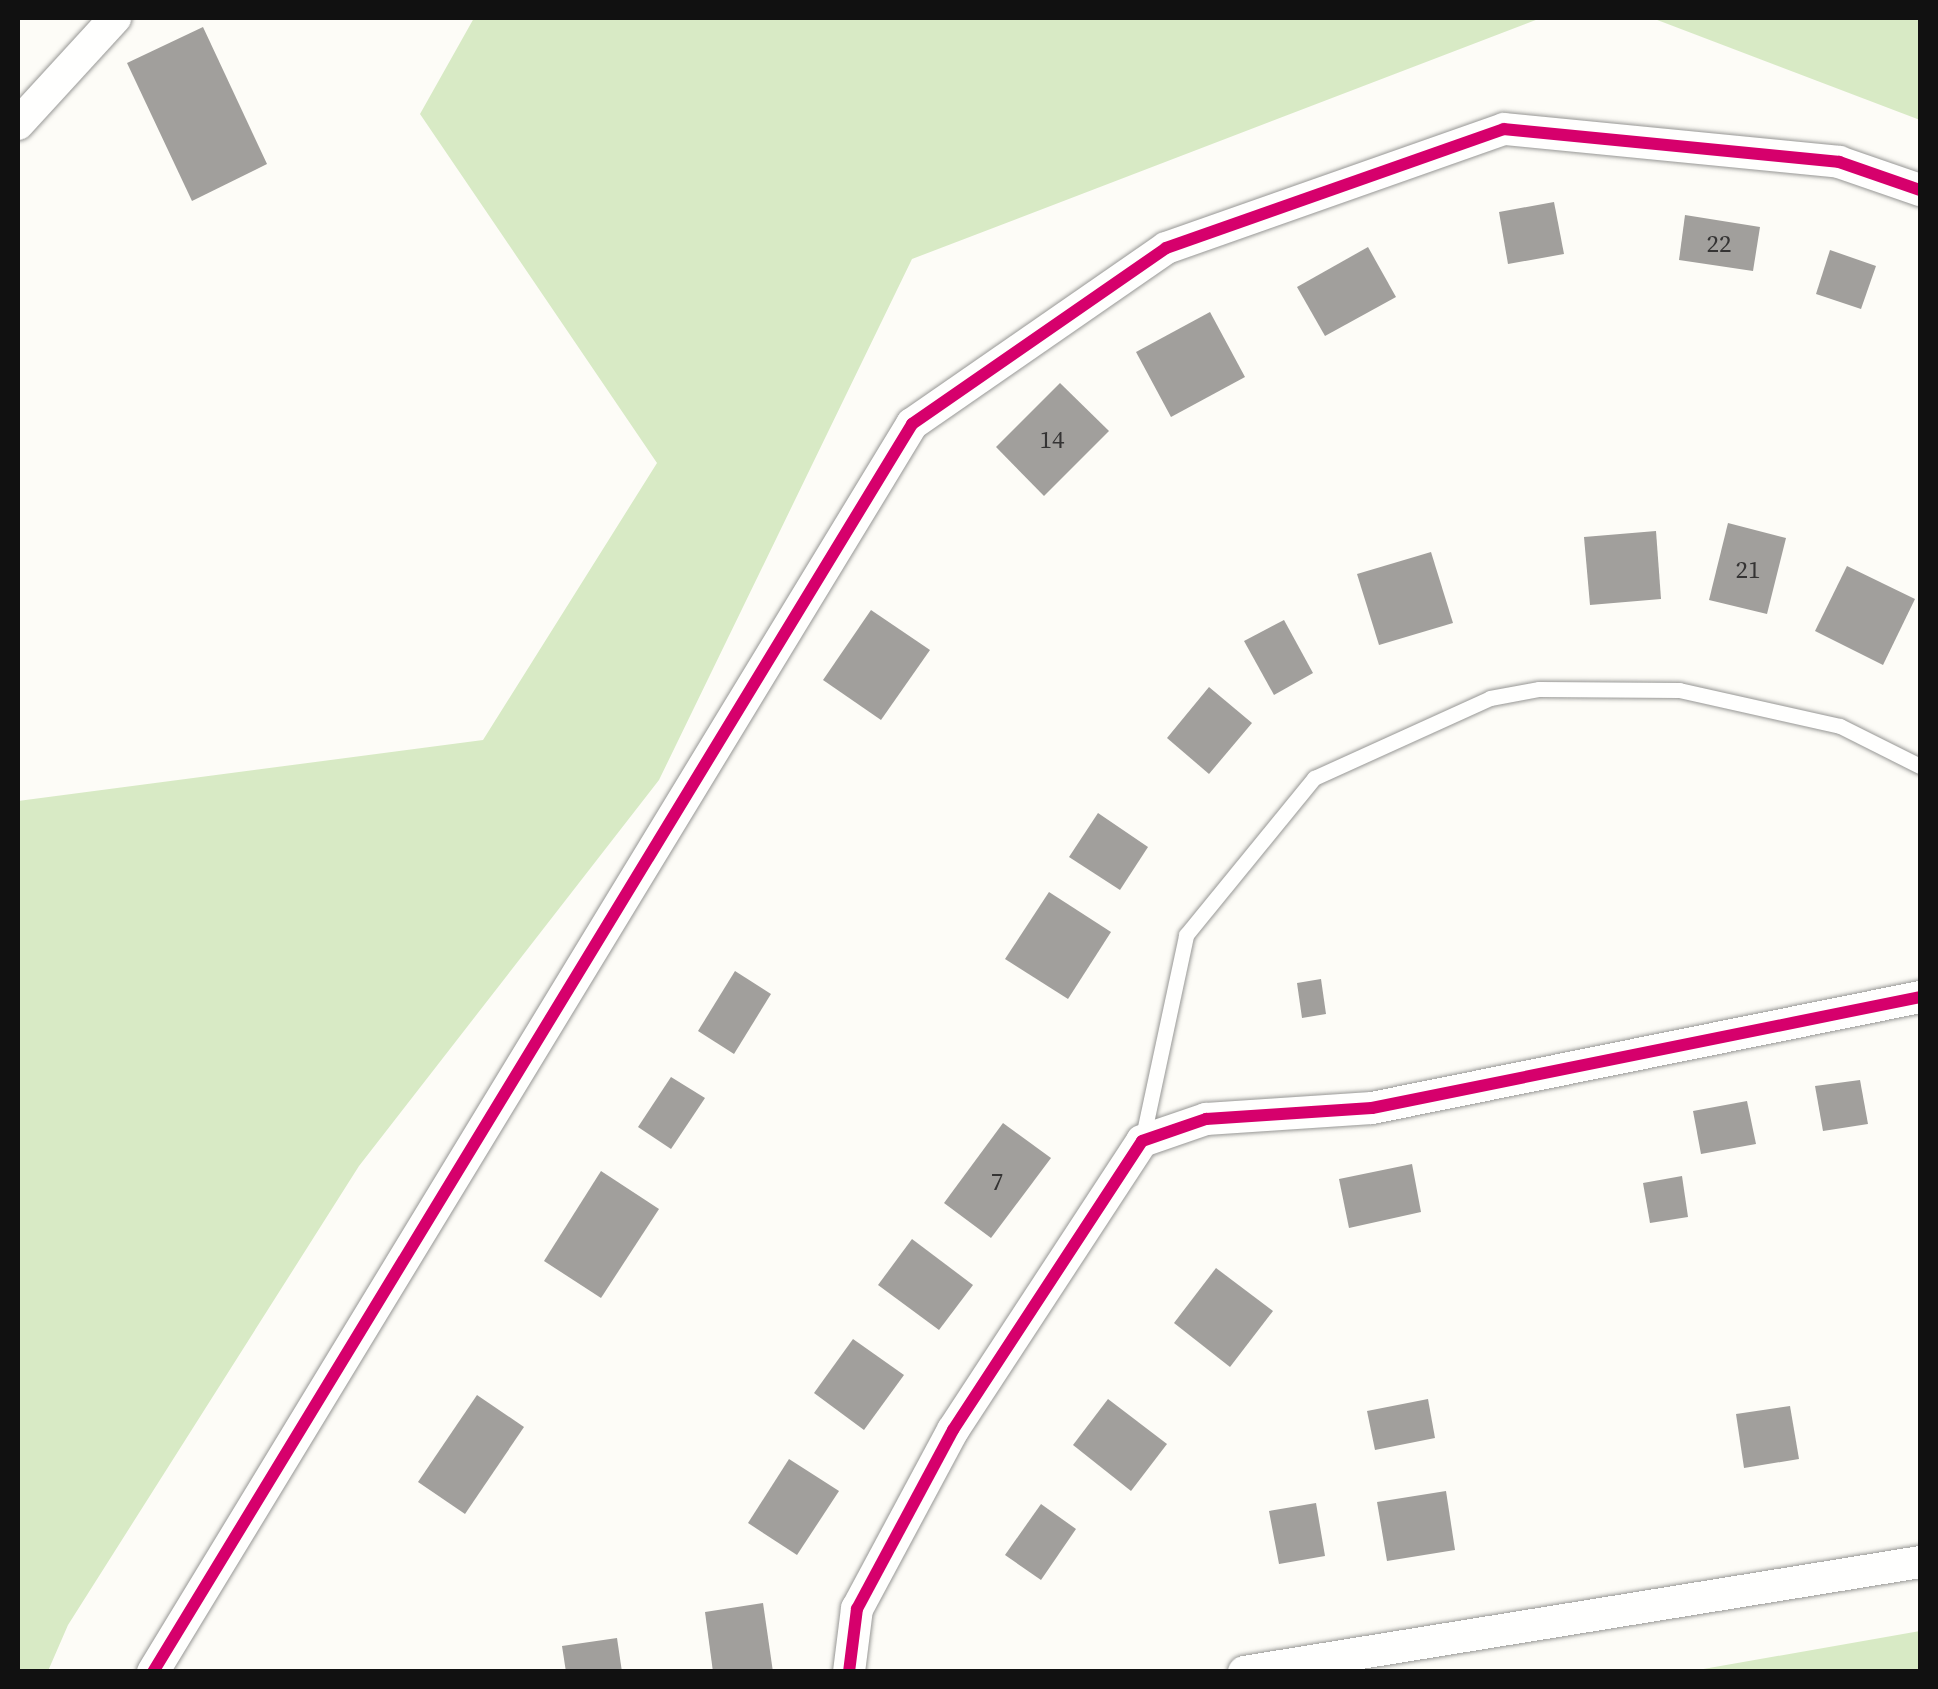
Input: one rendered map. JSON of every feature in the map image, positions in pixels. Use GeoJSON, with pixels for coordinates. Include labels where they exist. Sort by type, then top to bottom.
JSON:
{"type":"FeatureCollection","features":[{"type":"Feature","properties":{"kind":"street"},"geometry":{"type":"LineString","coordinates":[[18,124],[115,18]]}},
{"type":"Feature","properties":{"kind":"street"},"geometry":{"type":"LineString","coordinates":[[152,1672],[912,424],[1166,248],[1504,129],[1838,162],[1920,190]]}},
{"type":"Feature","properties":{"kind":"street"},"geometry":{"type":"LineString","coordinates":[[849,1672],[857,1609],[953,1430],[1142,1142],[1206,1118],[1372,1108],[1920,997]]}},
{"type":"Feature","properties":{"kind":"street"},"geometry":{"type":"LineString","coordinates":[[1244,1672],[1920,1562]]}},
{"type":"Feature","properties":{"kind":"lane"},"geometry":{"type":"LineString","coordinates":[[1142,1142],[1186,935],[1314,778],[1490,698],[1540,689],[1679,690],[1840,726],[1920,766]]}},
{"type":"Feature","properties":{"kind":"green space"},"geometry":{"type":"Polygon","coordinates":[[[474,18],[1541,18],[912,259],[659,780],[359,1166],[68,1625],[48,1671],[18,1671],[18,801],[483,740],[657,463],[420,114],[474,18]]]}},
{"type":"Feature","properties":{"kind":"green space"},"geometry":{"type":"Polygon","coordinates":[[[1652,18],[1920,18],[1920,120],[1652,18]]]}},
{"type":"Feature","properties":{"kind":"green space"},"geometry":{"type":"Polygon","coordinates":[[[1920,1631],[1920,1671],[1692,1671],[1920,1631]]]}},
{"type":"Feature","properties":{"kind":"building"},"geometry":{"type":"Polygon","coordinates":[[[203,27],[267,164],[192,201],[127,63],[203,27]]]}},
{"type":"Feature","properties":{"kind":"building"},"geometry":{"type":"Polygon","coordinates":[[[1554,202],[1564,254],[1508,264],[1499,212],[1554,202]]]}},
{"type":"Feature","properties":{"kind":"building"},"geometry":{"type":"Polygon","coordinates":[[[1685,215],[1760,227],[1753,271],[1679,260],[1685,215]]]}},
{"type":"Feature","properties":{"kind":"building"},"geometry":{"type":"Polygon","coordinates":[[[1368,247],[1396,297],[1325,336],[1297,287],[1368,247]]]}},
{"type":"Feature","properties":{"kind":"building"},"geometry":{"type":"Polygon","coordinates":[[[1830,250],[1876,266],[1861,309],[1816,294],[1830,250]]]}},
{"type":"Feature","properties":{"kind":"building"},"geometry":{"type":"Polygon","coordinates":[[[1210,312],[1245,377],[1171,417],[1136,352],[1210,312]]]}},
{"type":"Feature","properties":{"kind":"building"},"geometry":{"type":"Polygon","coordinates":[[[1060,383],[1109,431],[1044,496],[996,447],[1060,383]]]}},
{"type":"Feature","properties":{"kind":"building"},"geometry":{"type":"Polygon","coordinates":[[[1728,523],[1786,538],[1767,614],[1709,600],[1728,523]]]}},
{"type":"Feature","properties":{"kind":"building"},"geometry":{"type":"Polygon","coordinates":[[[1656,531],[1661,599],[1590,605],[1584,537],[1656,531]]]}},
{"type":"Feature","properties":{"kind":"building"},"geometry":{"type":"Polygon","coordinates":[[[1431,552],[1453,623],[1379,645],[1357,574],[1431,552]]]}},
{"type":"Feature","properties":{"kind":"building"},"geometry":{"type":"Polygon","coordinates":[[[1847,566],[1915,599],[1883,665],[1815,631],[1847,566]]]}},
{"type":"Feature","properties":{"kind":"building"},"geometry":{"type":"Polygon","coordinates":[[[871,610],[930,650],[881,720],[823,680],[871,610]]]}},
{"type":"Feature","properties":{"kind":"building"},"geometry":{"type":"Polygon","coordinates":[[[1284,620],[1313,673],[1274,695],[1244,641],[1284,620]]]}},
{"type":"Feature","properties":{"kind":"building"},"geometry":{"type":"Polygon","coordinates":[[[1209,687],[1252,723],[1209,774],[1167,738],[1209,687]]]}},
{"type":"Feature","properties":{"kind":"building"},"geometry":{"type":"Polygon","coordinates":[[[1098,813],[1148,847],[1120,890],[1069,857],[1098,813]]]}},
{"type":"Feature","properties":{"kind":"building"},"geometry":{"type":"Polygon","coordinates":[[[1049,892],[1111,932],[1068,999],[1005,959],[1049,892]]]}},
{"type":"Feature","properties":{"kind":"building"},"geometry":{"type":"Polygon","coordinates":[[[735,971],[771,994],[734,1054],[698,1031],[735,971]]]}},
{"type":"Feature","properties":{"kind":"building"},"geometry":{"type":"Polygon","coordinates":[[[1321,979],[1326,1014],[1302,1018],[1297,983],[1321,979]]]}},
{"type":"Feature","properties":{"kind":"building"},"geometry":{"type":"Polygon","coordinates":[[[671,1077],[705,1098],[671,1149],[638,1127],[671,1077]]]}},
{"type":"Feature","properties":{"kind":"building"},"geometry":{"type":"Polygon","coordinates":[[[1860,1080],[1868,1124],[1823,1131],[1815,1086],[1860,1080]]]}},
{"type":"Feature","properties":{"kind":"building"},"geometry":{"type":"Polygon","coordinates":[[[1747,1101],[1756,1144],[1701,1154],[1693,1111],[1747,1101]]]}},
{"type":"Feature","properties":{"kind":"building"},"geometry":{"type":"Polygon","coordinates":[[[1003,1123],[1051,1158],[991,1238],[944,1203],[1003,1123]]]}},
{"type":"Feature","properties":{"kind":"building"},"geometry":{"type":"Polygon","coordinates":[[[1412,1164],[1421,1212],[1349,1228],[1339,1179],[1412,1164]]]}},
{"type":"Feature","properties":{"kind":"building"},"geometry":{"type":"Polygon","coordinates":[[[601,1171],[659,1209],[601,1298],[544,1261],[601,1171]]]}},
{"type":"Feature","properties":{"kind":"building"},"geometry":{"type":"Polygon","coordinates":[[[1682,1176],[1688,1217],[1650,1223],[1643,1183],[1682,1176]]]}},
{"type":"Feature","properties":{"kind":"building"},"geometry":{"type":"Polygon","coordinates":[[[912,1239],[973,1285],[939,1330],[878,1285],[912,1239]]]}},
{"type":"Feature","properties":{"kind":"building"},"geometry":{"type":"Polygon","coordinates":[[[1216,1268],[1273,1311],[1230,1367],[1174,1323],[1216,1268]]]}},
{"type":"Feature","properties":{"kind":"building"},"geometry":{"type":"Polygon","coordinates":[[[853,1339],[904,1375],[864,1430],[814,1393],[853,1339]]]}},
{"type":"Feature","properties":{"kind":"building"},"geometry":{"type":"Polygon","coordinates":[[[477,1395],[524,1427],[465,1514],[418,1482],[477,1395]]]}},
{"type":"Feature","properties":{"kind":"building"},"geometry":{"type":"Polygon","coordinates":[[[1108,1399],[1167,1444],[1131,1491],[1073,1445],[1108,1399]]]}},
{"type":"Feature","properties":{"kind":"building"},"geometry":{"type":"Polygon","coordinates":[[[1428,1399],[1435,1438],[1375,1450],[1367,1411],[1428,1399]]]}},
{"type":"Feature","properties":{"kind":"building"},"geometry":{"type":"Polygon","coordinates":[[[1790,1406],[1799,1459],[1744,1468],[1736,1414],[1790,1406]]]}},
{"type":"Feature","properties":{"kind":"building"},"geometry":{"type":"Polygon","coordinates":[[[789,1459],[839,1491],[797,1555],[748,1523],[789,1459]]]}},
{"type":"Feature","properties":{"kind":"building"},"geometry":{"type":"Polygon","coordinates":[[[1446,1491],[1455,1550],[1387,1561],[1377,1502],[1446,1491]]]}},
{"type":"Feature","properties":{"kind":"building"},"geometry":{"type":"Polygon","coordinates":[[[1316,1503],[1325,1556],[1279,1564],[1269,1511],[1316,1503]]]}},
{"type":"Feature","properties":{"kind":"building"},"geometry":{"type":"Polygon","coordinates":[[[1041,1504],[1076,1529],[1041,1580],[1005,1555],[1041,1504]]]}},
{"type":"Feature","properties":{"kind":"building"},"geometry":{"type":"Polygon","coordinates":[[[763,1603],[773,1672],[713,1672],[705,1612],[763,1603]]]}},
{"type":"Feature","properties":{"kind":"building"},"geometry":{"type":"Polygon","coordinates":[[[617,1638],[622,1672],[566,1672],[562,1646],[617,1638]]]}},
{"type":"Feature","properties":{"kind":"cycle path"},"geometry":{"type":"LineString","coordinates":[[153,1672],[912,424],[1166,248],[1504,129],[1839,162],[1920,190]]}},
{"type":"Feature","properties":{"kind":"cycle path"},"geometry":{"type":"LineString","coordinates":[[849,1672],[857,1609],[953,1430],[1142,1141],[1206,1119],[1372,1108],[1920,997]]}}]}
